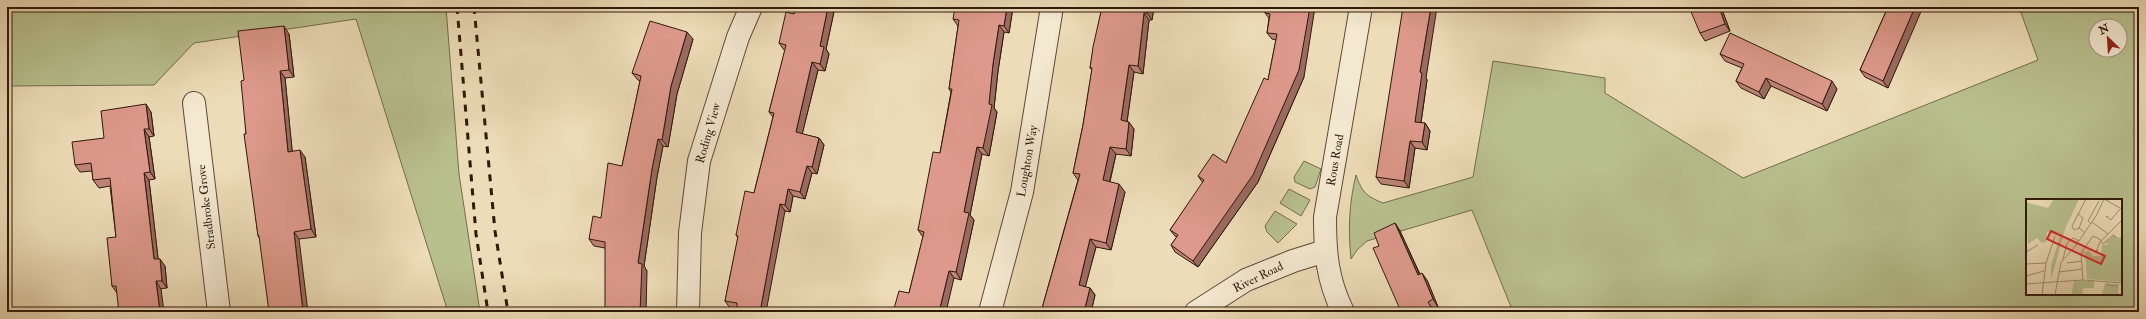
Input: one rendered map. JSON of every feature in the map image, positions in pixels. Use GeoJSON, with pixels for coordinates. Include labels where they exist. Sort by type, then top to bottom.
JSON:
{"type":"FeatureCollection","features":[{"type":"Feature","properties":{"kind":"street","name":"Roding View"},"geometry":{"type":"LineString","coordinates":[[688,312],[690,233],[699,161],[738,37],[751,7]]}},
{"type":"Feature","properties":{"kind":"street","name":"Loughton Way"},"geometry":{"type":"LineString","coordinates":[[990,312],[1022,192],[1052,7]]}},
{"type":"Feature","properties":{"kind":"street","name":"Rous Road"},"geometry":{"type":"LineString","coordinates":[[1343,312],[1330,282],[1325,251],[1325,217],[1361,7]]}},
{"type":"Feature","properties":{"kind":"street","name":"Stradbroke Grove"},"geometry":{"type":"LineString","coordinates":[[194,103],[219,312]]}},
{"type":"Feature","properties":{"kind":"street","name":"River Road"},"geometry":{"type":"LineString","coordinates":[[1196,312],[1246,280],[1293,261],[1325,251]]}},
{"type":"Feature","properties":{"kind":"green space"},"geometry":{"type":"Polygon","coordinates":[[[7,7],[446,7],[459,174],[480,312],[448,312],[356,19],[194,43],[154,85],[7,86],[7,7]]]}},
{"type":"Feature","properties":{"kind":"green space"},"geometry":{"type":"Polygon","coordinates":[[[2019,7],[2139,7],[2139,312],[1513,312],[1472,210],[1367,241],[1357,250],[1351,259],[1350,217],[1356,175],[1360,186],[1365,193],[1383,203],[1473,177],[1493,61],[1605,78],[1605,93],[1743,178],[2038,60],[2019,7]]]}},
{"type":"Feature","properties":{"kind":"green space"},"geometry":{"type":"Polygon","coordinates":[[[1304,161],[1321,169],[1315,187],[1310,189],[1295,182],[1294,177],[1304,161]]]}},
{"type":"Feature","properties":{"kind":"green space"},"geometry":{"type":"Polygon","coordinates":[[[1289,189],[1310,200],[1301,216],[1280,203],[1289,189]]]}},
{"type":"Feature","properties":{"kind":"green space"},"geometry":{"type":"Polygon","coordinates":[[[1275,211],[1297,224],[1278,243],[1267,232],[1265,226],[1275,211]]]}},
{"type":"Feature","properties":{"kind":"building"},"geometry":{"type":"Polygon","coordinates":[[[796,7],[828,7],[820,46],[824,47],[820,64],[812,62],[796,132],[819,138],[812,167],[807,166],[800,192],[788,189],[785,205],[780,204],[760,312],[737,312],[737,303],[725,301],[738,236],[736,235],[745,191],[754,193],[774,113],[769,112],[786,45],[779,43],[786,12],[794,14],[796,7]]]}},
{"type":"Feature","properties":{"kind":"building"},"geometry":{"type":"Polygon","coordinates":[[[955,7],[1007,7],[1004,26],[999,25],[993,64],[989,104],[992,105],[983,148],[977,147],[964,212],[969,213],[956,272],[949,271],[939,312],[893,312],[899,291],[909,293],[924,232],[918,230],[933,152],[940,153],[952,89],[949,89],[959,20],[953,19],[955,7]]]}},
{"type":"Feature","properties":{"kind":"building"},"geometry":{"type":"Polygon","coordinates":[[[1102,7],[1148,7],[1147,13],[1144,13],[1138,66],[1129,65],[1121,120],[1129,122],[1126,149],[1110,147],[1103,180],[1119,184],[1106,243],[1090,239],[1079,285],[1090,288],[1084,312],[1041,312],[1080,174],[1073,173],[1083,125],[1092,68],[1090,68],[1093,47],[1102,7]]]}},
{"type":"Feature","properties":{"kind":"building"},"geometry":{"type":"Polygon","coordinates":[[[1266,7],[1310,7],[1299,70],[1253,175],[1193,261],[1171,245],[1178,235],[1170,230],[1204,180],[1198,176],[1213,154],[1226,163],[1264,78],[1268,80],[1277,34],[1267,33],[1270,14],[1265,13],[1266,7]]]}},
{"type":"Feature","properties":{"kind":"building"},"geometry":{"type":"Polygon","coordinates":[[[1403,7],[1431,7],[1420,72],[1422,73],[1415,122],[1425,123],[1422,142],[1410,141],[1404,181],[1376,177],[1403,7]]]}},
{"type":"Feature","properties":{"kind":"building"},"geometry":{"type":"Polygon","coordinates":[[[1689,7],[1719,7],[1725,24],[1700,33],[1689,7]]]}},
{"type":"Feature","properties":{"kind":"building"},"geometry":{"type":"Polygon","coordinates":[[[1888,7],[1915,7],[1883,81],[1860,70],[1888,7]]]}},
{"type":"Feature","properties":{"kind":"building"},"geometry":{"type":"Polygon","coordinates":[[[650,21],[687,32],[671,86],[662,140],[658,139],[652,169],[638,263],[642,264],[640,312],[605,312],[605,242],[589,239],[593,216],[601,218],[608,163],[622,166],[641,76],[632,73],[650,21]]]}},
{"type":"Feature","properties":{"kind":"building"},"geometry":{"type":"Polygon","coordinates":[[[284,26],[289,70],[280,71],[288,152],[300,150],[311,229],[294,232],[303,312],[269,312],[244,134],[246,134],[241,81],[244,80],[238,31],[284,26]]]}},
{"type":"Feature","properties":{"kind":"building"},"geometry":{"type":"Polygon","coordinates":[[[1730,33],[1832,81],[1822,104],[1766,78],[1759,92],[1736,81],[1744,64],[1720,54],[1730,33]]]}},
{"type":"Feature","properties":{"kind":"building"},"geometry":{"type":"Polygon","coordinates":[[[146,104],[149,129],[144,129],[150,172],[144,173],[154,259],[160,259],[162,281],[156,281],[160,312],[119,312],[116,286],[112,286],[107,238],[116,237],[110,178],[93,180],[91,163],[75,165],[72,142],[104,138],[101,111],[146,104]]]}},
{"type":"Feature","properties":{"kind":"building"},"geometry":{"type":"Polygon","coordinates":[[[1395,223],[1418,275],[1422,273],[1433,299],[1428,302],[1434,312],[1401,312],[1373,248],[1379,246],[1374,233],[1395,223]]]}},
{"type":"Feature","properties":{"kind":"building"},"geometry":{"type":"Polygon","coordinates":[[[1281,309],[1283,312],[1276,312],[1281,309]]]}},
{"type":"Feature","properties":{"kind":"railway"},"geometry":{"type":"LineString","coordinates":[[457,7],[476,234],[488,312]]}},
{"type":"Feature","properties":{"kind":"railway"},"geometry":{"type":"LineString","coordinates":[[474,7],[495,231],[508,312]]}}]}
